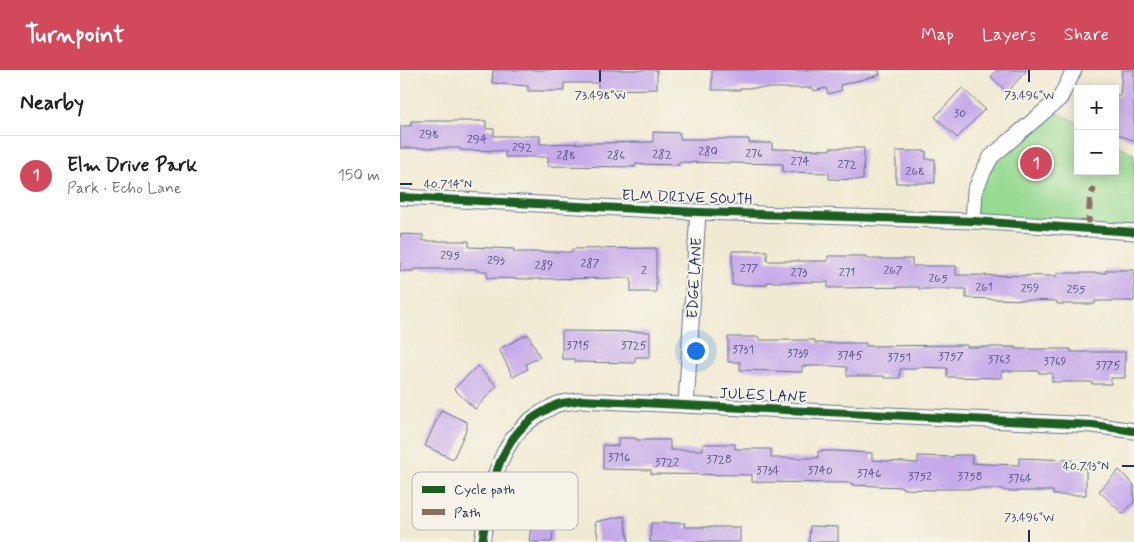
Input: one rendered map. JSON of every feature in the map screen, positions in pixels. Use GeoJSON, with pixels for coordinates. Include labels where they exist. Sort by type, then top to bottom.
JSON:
{"type":"FeatureCollection","features":[{"type":"Feature","properties":{"kind":"street"},"geometry":{"type":"LineString","coordinates":[[973,221],[975,191],[982,172],[991,157],[1060,98],[1074,70]]}},
{"type":"Feature","properties":{"kind":"street","name":"ELM DRIVE SOUTH"},"geometry":{"type":"LineString","coordinates":[[400,197],[698,212],[973,221],[1134,232]]}},
{"type":"Feature","properties":{"kind":"street","name":"EDGE LANE"},"geometry":{"type":"LineString","coordinates":[[686,405],[698,212]]}},
{"type":"Feature","properties":{"kind":"street","name":"JULES LANE"},"geometry":{"type":"LineString","coordinates":[[496,472],[498,464],[515,433],[529,420],[556,405],[581,400],[1093,425],[1134,431]]}},
{"type":"Feature","properties":{"kind":"green space"},"geometry":{"type":"Polygon","coordinates":[[[1052,110],[1074,121],[1074,175],[1119,175],[1119,146],[1134,154],[1134,231],[975,221],[977,185],[1003,153],[1052,110]]]}},
{"type":"Feature","properties":{"kind":"building"},"geometry":{"type":"Polygon","coordinates":[[[493,70],[657,70],[657,89],[598,90],[598,83],[564,83],[564,91],[528,91],[528,86],[492,83],[493,70]]]}},
{"type":"Feature","properties":{"kind":"building"},"geometry":{"type":"Polygon","coordinates":[[[712,70],[879,70],[880,75],[840,85],[842,90],[828,94],[826,88],[814,91],[813,88],[712,90],[712,70]]]}},
{"type":"Feature","properties":{"kind":"building"},"geometry":{"type":"Polygon","coordinates":[[[997,70],[1027,70],[1007,92],[991,77],[997,70]]]}},
{"type":"Feature","properties":{"kind":"building"},"geometry":{"type":"Polygon","coordinates":[[[1122,70],[1134,70],[1134,141],[1119,135],[1122,70]]]}},
{"type":"Feature","properties":{"kind":"building"},"geometry":{"type":"Polygon","coordinates":[[[962,88],[985,109],[957,138],[935,117],[962,88]]]}},
{"type":"Feature","properties":{"kind":"building"},"geometry":{"type":"Polygon","coordinates":[[[411,121],[486,121],[486,129],[494,129],[494,136],[540,136],[540,144],[653,142],[653,132],[680,133],[680,139],[749,139],[749,143],[772,143],[772,149],[830,150],[830,148],[864,148],[863,180],[829,179],[829,173],[783,172],[783,164],[679,162],[679,165],[635,164],[635,167],[548,166],[548,157],[505,157],[505,151],[460,150],[460,148],[400,148],[400,126],[411,126],[411,121]]]}},
{"type":"Feature","properties":{"kind":"building"},"geometry":{"type":"Polygon","coordinates":[[[896,151],[926,151],[926,159],[935,159],[935,183],[896,183],[896,151]]]}},
{"type":"Feature","properties":{"kind":"building"},"geometry":{"type":"Polygon","coordinates":[[[400,234],[423,235],[423,241],[469,241],[469,247],[514,249],[514,252],[572,252],[572,249],[656,248],[656,292],[631,292],[631,278],[487,278],[487,271],[477,271],[477,269],[414,269],[414,271],[400,271],[400,234]]]}},
{"type":"Feature","properties":{"kind":"building"},"geometry":{"type":"Polygon","coordinates":[[[732,251],[767,251],[767,261],[828,261],[828,256],[866,256],[866,259],[912,259],[912,266],[956,266],[956,275],[1057,276],[1057,273],[1106,273],[1106,270],[1134,270],[1134,301],[1095,301],[1095,304],[1057,304],[1057,301],[966,298],[966,289],[919,289],[919,287],[828,288],[828,282],[767,282],[767,285],[732,285],[732,251]]]}},
{"type":"Feature","properties":{"kind":"building"},"geometry":{"type":"Polygon","coordinates":[[[562,331],[650,332],[650,357],[635,357],[635,363],[575,362],[575,359],[562,359],[562,331]]]}},
{"type":"Feature","properties":{"kind":"building"},"geometry":{"type":"Polygon","coordinates":[[[528,334],[540,357],[526,364],[528,369],[513,377],[499,349],[528,334]]]}},
{"type":"Feature","properties":{"kind":"building"},"geometry":{"type":"Polygon","coordinates":[[[728,337],[759,337],[759,340],[815,340],[815,343],[866,343],[866,346],[967,345],[967,347],[1016,347],[1016,349],[1071,349],[1071,352],[1125,352],[1125,378],[1111,378],[1111,384],[1092,384],[1092,382],[1052,382],[1052,373],[1039,373],[1039,371],[1002,371],[1002,378],[947,377],[947,368],[915,367],[915,369],[900,369],[900,378],[884,378],[884,376],[847,376],[847,367],[834,366],[802,366],[802,372],[740,370],[740,362],[728,362],[728,337]]]}},
{"type":"Feature","properties":{"kind":"building"},"geometry":{"type":"Polygon","coordinates":[[[477,366],[497,386],[475,409],[454,389],[477,366]]]}},
{"type":"Feature","properties":{"kind":"building"},"geometry":{"type":"Polygon","coordinates":[[[441,410],[467,422],[467,428],[453,459],[425,446],[441,410]]]}},
{"type":"Feature","properties":{"kind":"building"},"geometry":{"type":"Polygon","coordinates":[[[618,438],[670,440],[670,450],[703,450],[703,444],[735,444],[735,449],[771,449],[771,458],[818,458],[818,451],[835,451],[872,453],[872,460],[918,463],[918,456],[954,457],[954,455],[972,455],[972,463],[987,464],[1019,465],[1019,458],[1072,460],[1072,468],[1086,468],[1086,495],[1053,495],[1053,491],[1003,491],[1003,489],[903,489],[903,487],[852,485],[852,483],[752,482],[752,475],[651,474],[651,470],[603,469],[603,445],[618,446],[618,438]]]}},
{"type":"Feature","properties":{"kind":"building"},"geometry":{"type":"Polygon","coordinates":[[[1119,470],[1134,485],[1134,502],[1123,514],[1099,491],[1119,470]]]}},
{"type":"Feature","properties":{"kind":"building"},"geometry":{"type":"Polygon","coordinates":[[[624,516],[629,542],[599,542],[595,522],[624,516]]]}},
{"type":"Feature","properties":{"kind":"building"},"geometry":{"type":"Polygon","coordinates":[[[651,523],[685,523],[684,527],[740,527],[740,542],[650,542],[651,523]]]}},
{"type":"Feature","properties":{"kind":"building"},"geometry":{"type":"Polygon","coordinates":[[[810,526],[838,527],[838,542],[809,542],[810,526]]]}},
{"type":"Feature","properties":{"kind":"building"},"geometry":{"type":"Polygon","coordinates":[[[530,530],[553,530],[552,542],[529,542],[530,530]]]}},
{"type":"Feature","properties":{"kind":"marked path"},"geometry":{"type":"LineString","coordinates":[[1088,229],[1090,198],[1094,188]]}},
{"type":"Feature","properties":{"kind":"cycle path"},"geometry":{"type":"LineString","coordinates":[[400,197],[698,212],[973,221],[1134,232]]}},
{"type":"Feature","properties":{"kind":"cycle path"},"geometry":{"type":"LineString","coordinates":[[496,472],[504,453],[526,424],[558,404],[581,400],[1093,425],[1134,431]]}},
{"type":"Feature","properties":{"kind":"cycle path"},"geometry":{"type":"LineString","coordinates":[[482,542],[484,530]]}},
{"type":"Feature","properties":{"kind":"place","name":"Elm Drive Park"},"geometry":{"type":"Point","coordinates":[1036,163]}}]}
